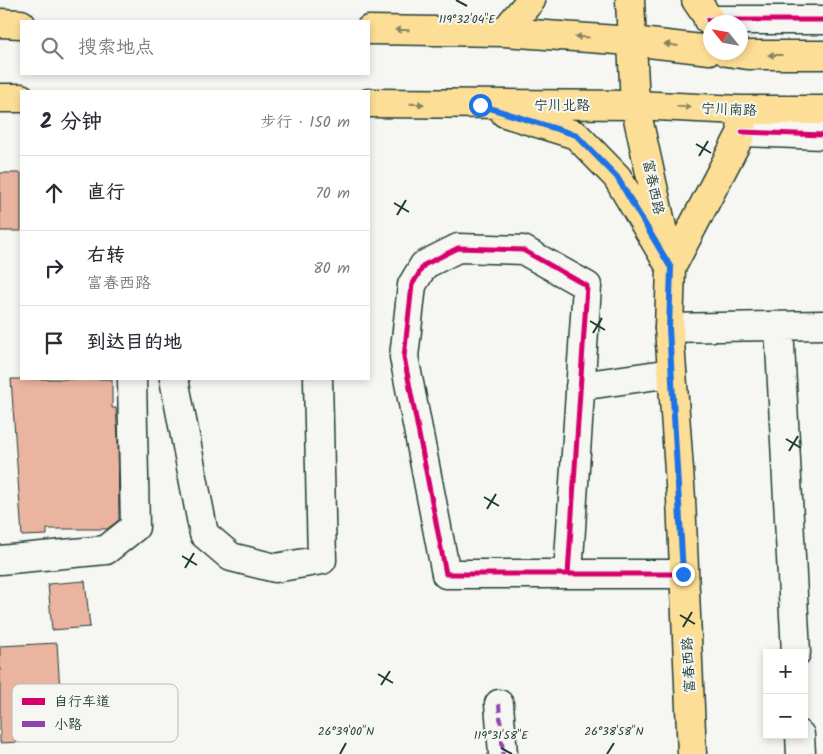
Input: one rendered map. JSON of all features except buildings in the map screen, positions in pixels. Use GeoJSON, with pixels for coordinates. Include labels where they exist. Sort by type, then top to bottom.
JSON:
{"type":"FeatureCollection","features":[{"type":"Feature","properties":{"kind":"main road"},"geometry":{"type":"LineString","coordinates":[[504,32],[531,0]]}},
{"type":"Feature","properties":{"kind":"main road","name":"富春西路"},"geometry":{"type":"LineString","coordinates":[[630,0],[636,105],[671,268],[669,328],[692,754]]}},
{"type":"Feature","properties":{"kind":"main road"},"geometry":{"type":"LineString","coordinates":[[0,23],[20,24]]}},
{"type":"Feature","properties":{"kind":"main road"},"geometry":{"type":"LineString","coordinates":[[370,30],[504,32],[631,40],[703,49]]}},
{"type":"Feature","properties":{"kind":"main road"},"geometry":{"type":"LineString","coordinates":[[748,52],[823,54]]}},
{"type":"Feature","properties":{"kind":"main road"},"geometry":{"type":"LineString","coordinates":[[0,98],[20,98]]}},
{"type":"Feature","properties":{"kind":"main road","name":"宁川北路"},"geometry":{"type":"LineString","coordinates":[[370,103],[636,105]]}},
{"type":"Feature","properties":{"kind":"main road"},"geometry":{"type":"LineString","coordinates":[[480,105],[576,135],[617,177],[671,268]]}},
{"type":"Feature","properties":{"kind":"main road","name":"宁川南路"},"geometry":{"type":"LineString","coordinates":[[636,105],[741,121],[823,110]]}},
{"type":"Feature","properties":{"kind":"main road"},"geometry":{"type":"LineString","coordinates":[[671,268],[741,121]]}},
{"type":"Feature","properties":{"kind":"street"},"geometry":{"type":"LineString","coordinates":[[705,14],[823,20]]}},
{"type":"Feature","properties":{"kind":"street"},"geometry":{"type":"LineString","coordinates":[[741,121],[823,135]]}},
{"type":"Feature","properties":{"kind":"street"},"geometry":{"type":"LineString","coordinates":[[568,574],[586,286],[523,250],[458,248],[424,265],[412,285],[404,357],[446,574],[568,574],[683,574]]}},
{"type":"Feature","properties":{"kind":"street"},"geometry":{"type":"LineString","coordinates":[[669,328],[823,325]]}},
{"type":"Feature","properties":{"kind":"street"},"geometry":{"type":"LineString","coordinates":[[779,326],[796,649]]}},
{"type":"Feature","properties":{"kind":"street"},"geometry":{"type":"LineString","coordinates":[[580,386],[672,373]]}},
{"type":"Feature","properties":{"kind":"street"},"geometry":{"type":"LineString","coordinates":[[0,560],[106,550],[136,527],[132,380]]}},
{"type":"Feature","properties":{"kind":"street"},"geometry":{"type":"LineString","coordinates":[[174,380],[204,534],[231,557],[275,568],[322,560],[318,380]]}},
{"type":"Feature","properties":{"kind":"street"},"geometry":{"type":"LineString","coordinates":[[499,704],[504,754]]}},
{"type":"Feature","properties":{"kind":"street"},"geometry":{"type":"LineString","coordinates":[[800,739],[801,754]]}},
{"type":"Feature","properties":{"kind":"marked path"},"geometry":{"type":"LineString","coordinates":[[499,704],[503,754]]}},
{"type":"Feature","properties":{"kind":"cycle path"},"geometry":{"type":"LineString","coordinates":[[748,20],[823,20]]}},
{"type":"Feature","properties":{"kind":"cycle path"},"geometry":{"type":"LineString","coordinates":[[742,132],[823,135]]}},
{"type":"Feature","properties":{"kind":"cycle path"},"geometry":{"type":"LineString","coordinates":[[568,574],[587,286],[523,250],[458,248],[424,265],[412,285],[404,357],[446,574],[683,574]]}},
{"type":"Feature","properties":{"kind":"route"},"geometry":{"type":"LineString","coordinates":[[480,105],[576,135],[617,177],[671,268],[669,328],[683,574]]}}]}
